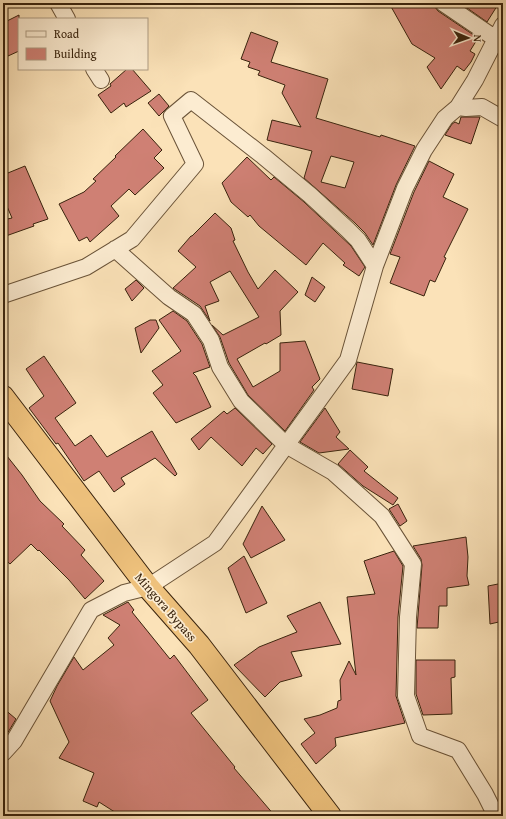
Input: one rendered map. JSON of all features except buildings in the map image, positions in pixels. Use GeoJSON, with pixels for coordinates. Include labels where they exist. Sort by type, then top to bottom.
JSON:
{"type":"FeatureCollection","features":[{"type":"Feature","properties":{"kind":"highway","name":"Mingora Bypass"},"geometry":{"type":"LineString","coordinates":[[3,397],[148,587],[199,645],[330,816]]}},
{"type":"Feature","properties":{"kind":"street"},"geometry":{"type":"LineString","coordinates":[[58,3],[66,18]]}},
{"type":"Feature","properties":{"kind":"street"},"geometry":{"type":"LineString","coordinates":[[3,753],[14,741],[91,610],[124,593],[148,587],[214,543],[348,360],[375,266],[405,188],[424,150],[445,118],[458,107],[475,80],[499,32],[443,3]]}},
{"type":"Feature","properties":{"kind":"street"},"geometry":{"type":"LineString","coordinates":[[3,295],[86,267],[132,239],[195,164],[172,116],[191,100],[310,195],[358,240],[375,266]]}},
{"type":"Feature","properties":{"kind":"street"},"geometry":{"type":"LineString","coordinates":[[458,107],[482,107],[503,119]]}},
{"type":"Feature","properties":{"kind":"street"},"geometry":{"type":"LineString","coordinates":[[115,249],[169,297],[194,314],[211,340],[220,367],[241,401],[286,445],[333,472],[382,516],[413,564],[408,617],[406,696],[420,736],[458,750],[485,794],[496,816]]}}]}
